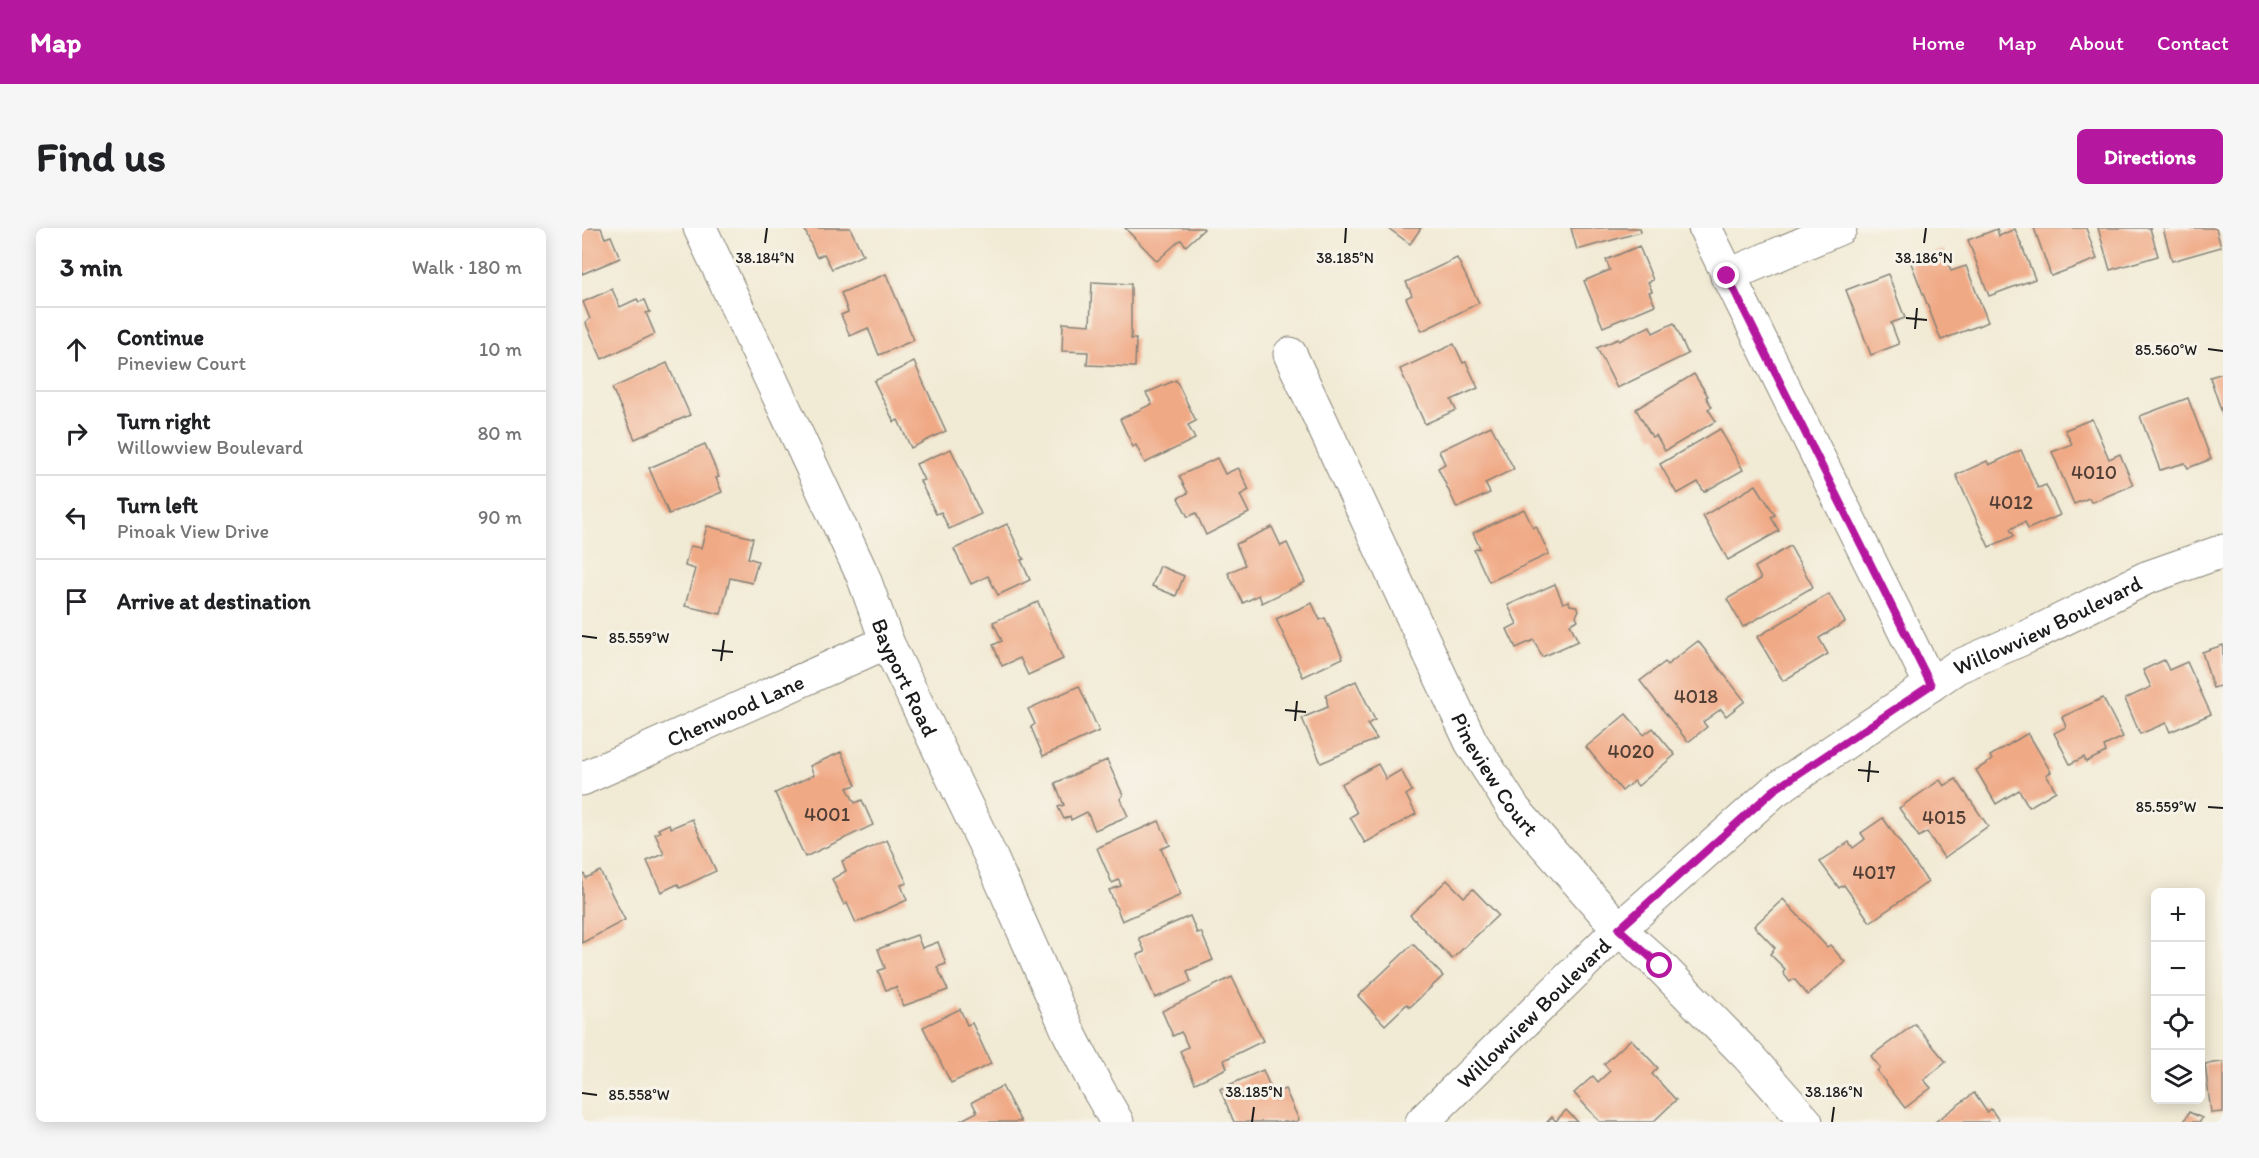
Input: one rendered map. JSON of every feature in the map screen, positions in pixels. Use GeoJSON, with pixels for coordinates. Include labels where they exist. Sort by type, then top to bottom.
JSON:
{"type":"FeatureCollection","features":[{"type":"Feature","properties":{"kind":"street","name":"Bayport Road"},"geometry":{"type":"LineString","coordinates":[[700,228],[863,576],[887,642],[990,855],[1094,1082],[1118,1122]]}},
{"type":"Feature","properties":{"kind":"street"},"geometry":{"type":"LineString","coordinates":[[1705,228],[1931,685]]}},
{"type":"Feature","properties":{"kind":"street"},"geometry":{"type":"LineString","coordinates":[[1727,276],[1840,228]]}},
{"type":"Feature","properties":{"kind":"street","name":"Pineview Court"},"geometry":{"type":"LineString","coordinates":[[1290,354],[1471,742],[1514,809],[1619,929],[1660,966],[1740,1048],[1806,1122]]}},
{"type":"Feature","properties":{"kind":"street","name":"Willowview Boulevard"},"geometry":{"type":"LineString","coordinates":[[1422,1122],[1619,929],[1774,790],[1957,667],[2031,635],[2146,578],[2223,551]]}},
{"type":"Feature","properties":{"kind":"street","name":"Chenwood Lane"},"geometry":{"type":"LineString","coordinates":[[582,779],[887,642]]}},
{"type":"Feature","properties":{"kind":"building"},"geometry":{"type":"Polygon","coordinates":[[[582,228],[601,228],[605,238],[611,236],[620,258],[582,274],[582,228]]]}},
{"type":"Feature","properties":{"kind":"building"},"geometry":{"type":"Polygon","coordinates":[[[804,228],[850,228],[863,255],[832,269],[824,254],[816,256],[804,228]]]}},
{"type":"Feature","properties":{"kind":"building"},"geometry":{"type":"Polygon","coordinates":[[[1125,228],[1204,229],[1186,246],[1181,240],[1179,241],[1157,261],[1125,228]]]}},
{"type":"Feature","properties":{"kind":"building"},"geometry":{"type":"Polygon","coordinates":[[[1388,228],[1421,228],[1410,244],[1388,228]]]}},
{"type":"Feature","properties":{"kind":"building"},"geometry":{"type":"Polygon","coordinates":[[[1571,228],[1640,228],[1641,232],[1577,250],[1571,228]]]}},
{"type":"Feature","properties":{"kind":"building"},"geometry":{"type":"Polygon","coordinates":[[[2034,228],[2086,228],[2097,259],[2051,276],[2034,228]]]}},
{"type":"Feature","properties":{"kind":"building"},"geometry":{"type":"Polygon","coordinates":[[[2098,228],[2150,228],[2158,256],[2110,270],[2098,228]]]}},
{"type":"Feature","properties":{"kind":"building"},"geometry":{"type":"Polygon","coordinates":[[[2163,228],[2216,228],[2221,247],[2172,261],[2163,228]]]}},
{"type":"Feature","properties":{"kind":"building"},"geometry":{"type":"Polygon","coordinates":[[[1997,229],[1999,236],[2015,229],[2035,279],[1989,296],[1968,240],[1997,229]]]}},
{"type":"Feature","properties":{"kind":"building"},"geometry":{"type":"Polygon","coordinates":[[[1639,246],[1653,280],[1648,282],[1652,291],[1649,292],[1655,305],[1603,327],[1584,281],[1610,270],[1606,260],[1639,246]]]}},
{"type":"Feature","properties":{"kind":"building"},"geometry":{"type":"Polygon","coordinates":[[[1943,250],[1951,271],[1966,266],[1988,322],[1941,340],[1911,263],[1943,250]]]}},
{"type":"Feature","properties":{"kind":"building"},"geometry":{"type":"Polygon","coordinates":[[[1457,258],[1479,303],[1422,331],[1406,298],[1412,295],[1406,282],[1457,258]]]}},
{"type":"Feature","properties":{"kind":"building"},"geometry":{"type":"Polygon","coordinates":[[[886,274],[914,340],[879,355],[868,328],[850,336],[841,315],[848,312],[841,293],[886,274]]]}},
{"type":"Feature","properties":{"kind":"building"},"geometry":{"type":"Polygon","coordinates":[[[1888,274],[1905,318],[1891,323],[1899,344],[1871,355],[1846,290],[1888,274]]]}},
{"type":"Feature","properties":{"kind":"building"},"geometry":{"type":"Polygon","coordinates":[[[1092,282],[1131,284],[1131,339],[1136,339],[1135,367],[1087,365],[1088,352],[1062,351],[1063,323],[1090,325],[1092,282]]]}},
{"type":"Feature","properties":{"kind":"building"},"geometry":{"type":"Polygon","coordinates":[[[612,289],[620,307],[637,299],[639,302],[645,300],[650,312],[646,313],[655,334],[602,359],[587,326],[586,322],[590,319],[583,302],[612,289]]]}},
{"type":"Feature","properties":{"kind":"building"},"geometry":{"type":"Polygon","coordinates":[[[1674,323],[1688,354],[1617,388],[1597,348],[1618,339],[1619,341],[1650,326],[1653,333],[1674,323]]]}},
{"type":"Feature","properties":{"kind":"building"},"geometry":{"type":"Polygon","coordinates":[[[1454,344],[1463,363],[1466,362],[1478,388],[1451,400],[1456,410],[1425,424],[1400,369],[1454,344]]]}},
{"type":"Feature","properties":{"kind":"building"},"geometry":{"type":"Polygon","coordinates":[[[914,362],[946,431],[911,448],[898,420],[894,422],[874,381],[914,362]]]}},
{"type":"Feature","properties":{"kind":"building"},"geometry":{"type":"Polygon","coordinates":[[[667,363],[690,415],[635,439],[612,388],[667,363]]]}},
{"type":"Feature","properties":{"kind":"building"},"geometry":{"type":"Polygon","coordinates":[[[2223,373],[2223,416],[2210,377],[2223,373]]]}},
{"type":"Feature","properties":{"kind":"building"},"geometry":{"type":"Polygon","coordinates":[[[1694,374],[1708,396],[1706,397],[1712,407],[1708,409],[1716,421],[1665,451],[1656,435],[1652,437],[1636,409],[1694,374]]]}},
{"type":"Feature","properties":{"kind":"building"},"geometry":{"type":"Polygon","coordinates":[[[1176,380],[1196,421],[1188,425],[1195,439],[1145,463],[1136,445],[1133,447],[1120,419],[1152,404],[1146,393],[1176,380]]]}},
{"type":"Feature","properties":{"kind":"building"},"geometry":{"type":"Polygon","coordinates":[[[2188,398],[2211,459],[2188,468],[2185,463],[2160,470],[2140,416],[2188,398]]]}},
{"type":"Feature","properties":{"kind":"building"},"geometry":{"type":"Polygon","coordinates":[[[2092,419],[2109,459],[2120,454],[2133,485],[2093,502],[2089,498],[2074,504],[2052,452],[2072,444],[2065,430],[2092,419]]]}},
{"type":"Feature","properties":{"kind":"building"},"geometry":{"type":"Polygon","coordinates":[[[1491,426],[1514,469],[1485,483],[1490,493],[1457,508],[1438,468],[1445,464],[1439,451],[1491,426]]]}},
{"type":"Feature","properties":{"kind":"building"},"geometry":{"type":"Polygon","coordinates":[[[1720,429],[1743,470],[1704,492],[1698,482],[1677,494],[1660,464],[1720,429]]]}},
{"type":"Feature","properties":{"kind":"building"},"geometry":{"type":"Polygon","coordinates":[[[705,444],[719,477],[716,478],[722,492],[669,514],[649,468],[705,444]]]}},
{"type":"Feature","properties":{"kind":"building"},"geometry":{"type":"Polygon","coordinates":[[[951,449],[981,514],[949,529],[941,512],[936,514],[920,481],[924,480],[916,464],[951,449]]]}},
{"type":"Feature","properties":{"kind":"building"},"geometry":{"type":"Polygon","coordinates":[[[2021,450],[2038,488],[2046,485],[2060,515],[2028,529],[2025,522],[2010,529],[2014,536],[1989,547],[1956,475],[1987,461],[1989,465],[2021,450]]]}},
{"type":"Feature","properties":{"kind":"building"},"geometry":{"type":"Polygon","coordinates":[[[1217,458],[1225,474],[1239,469],[1249,490],[1240,495],[1249,513],[1206,535],[1196,513],[1188,517],[1178,498],[1188,493],[1179,476],[1217,458]]]}},
{"type":"Feature","properties":{"kind":"building"},"geometry":{"type":"Polygon","coordinates":[[[1756,485],[1775,515],[1771,517],[1779,531],[1728,560],[1703,516],[1756,485]]]}},
{"type":"Feature","properties":{"kind":"building"},"geometry":{"type":"Polygon","coordinates":[[[1524,509],[1533,528],[1536,526],[1549,554],[1489,582],[1474,550],[1480,548],[1473,533],[1524,509]]]}},
{"type":"Feature","properties":{"kind":"building"},"geometry":{"type":"Polygon","coordinates":[[[1007,524],[1024,559],[1021,560],[1030,580],[998,595],[988,576],[971,584],[954,549],[1007,524]]]}},
{"type":"Feature","properties":{"kind":"building"},"geometry":{"type":"Polygon","coordinates":[[[707,526],[753,538],[748,558],[758,561],[752,583],[730,578],[721,614],[685,606],[695,569],[685,566],[690,546],[701,548],[707,526]]]}},
{"type":"Feature","properties":{"kind":"building"},"geometry":{"type":"Polygon","coordinates":[[[1272,527],[1281,546],[1287,543],[1305,582],[1262,603],[1259,595],[1243,603],[1228,573],[1245,565],[1236,544],[1272,527]]]}},
{"type":"Feature","properties":{"kind":"building"},"geometry":{"type":"Polygon","coordinates":[[[1790,546],[1813,587],[1743,627],[1727,599],[1761,579],[1755,567],[1790,546]]]}},
{"type":"Feature","properties":{"kind":"building"},"geometry":{"type":"Polygon","coordinates":[[[1160,566],[1184,576],[1176,596],[1152,586],[1160,566]]]}},
{"type":"Feature","properties":{"kind":"building"},"geometry":{"type":"Polygon","coordinates":[[[1555,584],[1563,603],[1569,601],[1570,605],[1576,606],[1579,610],[1576,616],[1578,620],[1570,624],[1578,641],[1542,657],[1534,640],[1516,648],[1507,629],[1517,624],[1508,605],[1555,584]]]}},
{"type":"Feature","properties":{"kind":"building"},"geometry":{"type":"Polygon","coordinates":[[[1829,594],[1845,622],[1819,638],[1828,654],[1783,681],[1757,637],[1829,594]]]}},
{"type":"Feature","properties":{"kind":"building"},"geometry":{"type":"Polygon","coordinates":[[[1038,602],[1063,659],[1028,675],[1020,658],[1002,666],[993,645],[1002,641],[993,622],[1038,602]]]}},
{"type":"Feature","properties":{"kind":"building"},"geometry":{"type":"Polygon","coordinates":[[[1312,603],[1320,620],[1325,618],[1343,658],[1303,677],[1276,619],[1312,603]]]}},
{"type":"Feature","properties":{"kind":"building"},"geometry":{"type":"Polygon","coordinates":[[[1698,641],[1745,701],[1726,716],[1721,709],[1703,722],[1707,727],[1688,742],[1640,681],[1665,662],[1667,665],[1698,641]]]}},
{"type":"Feature","properties":{"kind":"building"},"geometry":{"type":"Polygon","coordinates":[[[2223,645],[2223,685],[2213,688],[2202,652],[2223,645]]]}},
{"type":"Feature","properties":{"kind":"building"},"geometry":{"type":"Polygon","coordinates":[[[2164,660],[2169,670],[2187,662],[2211,714],[2170,732],[2166,723],[2140,734],[2125,699],[2151,687],[2143,670],[2164,660]]]}},
{"type":"Feature","properties":{"kind":"building"},"geometry":{"type":"Polygon","coordinates":[[[1356,681],[1375,720],[1367,724],[1377,739],[1321,763],[1302,718],[1328,707],[1326,695],[1356,681]]]}},
{"type":"Feature","properties":{"kind":"building"},"geometry":{"type":"Polygon","coordinates":[[[1079,686],[1099,731],[1043,756],[1031,727],[1035,724],[1028,709],[1079,686]]]}},
{"type":"Feature","properties":{"kind":"building"},"geometry":{"type":"Polygon","coordinates":[[[2103,698],[2123,737],[2104,746],[2106,752],[2086,762],[2084,757],[2070,764],[2054,733],[2066,727],[2062,717],[2103,698]]]}},
{"type":"Feature","properties":{"kind":"building"},"geometry":{"type":"Polygon","coordinates":[[[1626,714],[1644,735],[1653,728],[1675,755],[1638,786],[1634,781],[1622,791],[1586,747],[1626,714]]]}},
{"type":"Feature","properties":{"kind":"building"},"geometry":{"type":"Polygon","coordinates":[[[2028,733],[2051,772],[2046,775],[2056,791],[2029,807],[2019,790],[1996,804],[1976,770],[1992,760],[1990,756],[2028,733]]]}},
{"type":"Feature","properties":{"kind":"building"},"geometry":{"type":"Polygon","coordinates":[[[841,752],[856,785],[847,788],[855,803],[862,800],[873,825],[805,857],[775,793],[814,775],[810,766],[841,752]]]}},
{"type":"Feature","properties":{"kind":"building"},"geometry":{"type":"Polygon","coordinates":[[[1107,760],[1123,795],[1120,799],[1128,816],[1095,830],[1087,812],[1071,820],[1070,816],[1064,819],[1058,807],[1064,805],[1055,783],[1107,760]]]}},
{"type":"Feature","properties":{"kind":"building"},"geometry":{"type":"Polygon","coordinates":[[[1378,764],[1386,779],[1401,770],[1412,791],[1406,795],[1416,814],[1365,843],[1350,817],[1357,813],[1341,784],[1378,764]]]}},
{"type":"Feature","properties":{"kind":"building"},"geometry":{"type":"Polygon","coordinates":[[[1956,779],[1988,826],[1944,858],[1927,832],[1919,837],[1899,808],[1940,780],[1944,786],[1956,779]]]}},
{"type":"Feature","properties":{"kind":"building"},"geometry":{"type":"Polygon","coordinates":[[[1883,818],[1928,882],[1870,922],[1844,885],[1839,888],[1820,862],[1849,842],[1853,848],[1865,839],[1861,833],[1883,818]]]}},
{"type":"Feature","properties":{"kind":"building"},"geometry":{"type":"Polygon","coordinates":[[[692,819],[716,871],[680,888],[678,884],[661,892],[647,861],[664,854],[655,834],[660,832],[658,829],[669,824],[671,828],[692,819]]]}},
{"type":"Feature","properties":{"kind":"building"},"geometry":{"type":"Polygon","coordinates":[[[1159,821],[1170,845],[1161,849],[1181,895],[1122,921],[1109,890],[1121,886],[1119,880],[1112,883],[1097,848],[1159,821]]]}},
{"type":"Feature","properties":{"kind":"building"},"geometry":{"type":"Polygon","coordinates":[[[887,840],[907,883],[901,885],[907,900],[856,923],[847,903],[844,905],[832,879],[846,871],[842,861],[887,840]]]}},
{"type":"Feature","properties":{"kind":"building"},"geometry":{"type":"Polygon","coordinates":[[[600,871],[625,920],[582,943],[582,874],[586,878],[600,871]]]}},
{"type":"Feature","properties":{"kind":"building"},"geometry":{"type":"Polygon","coordinates":[[[1447,880],[1464,897],[1473,889],[1498,915],[1452,959],[1410,915],[1447,880]]]}},
{"type":"Feature","properties":{"kind":"building"},"geometry":{"type":"Polygon","coordinates":[[[1783,899],[1827,947],[1830,945],[1845,962],[1808,995],[1794,979],[1790,982],[1783,973],[1785,969],[1770,954],[1775,948],[1754,926],[1783,899]]]}},
{"type":"Feature","properties":{"kind":"building"},"geometry":{"type":"Polygon","coordinates":[[[1190,916],[1197,933],[1201,932],[1213,960],[1187,971],[1191,982],[1155,998],[1137,955],[1145,952],[1139,938],[1190,916]]]}},
{"type":"Feature","properties":{"kind":"building"},"geometry":{"type":"Polygon","coordinates":[[[917,935],[922,948],[938,942],[946,964],[937,967],[948,990],[903,1006],[896,987],[886,990],[878,971],[885,968],[878,949],[917,935]]]}},
{"type":"Feature","properties":{"kind":"building"},"geometry":{"type":"Polygon","coordinates":[[[1413,944],[1443,976],[1410,1007],[1407,1004],[1385,1025],[1358,996],[1413,944]]]}},
{"type":"Feature","properties":{"kind":"building"},"geometry":{"type":"Polygon","coordinates":[[[1232,977],[1263,1041],[1224,1060],[1227,1068],[1195,1083],[1180,1051],[1188,1047],[1183,1035],[1181,1032],[1173,1036],[1162,1011],[1232,977]]]}},
{"type":"Feature","properties":{"kind":"building"},"geometry":{"type":"Polygon","coordinates":[[[960,1009],[967,1025],[972,1023],[991,1064],[951,1083],[923,1027],[960,1009]]]}},
{"type":"Feature","properties":{"kind":"building"},"geometry":{"type":"Polygon","coordinates":[[[1915,1024],[1946,1062],[1924,1080],[1931,1088],[1905,1108],[1877,1071],[1880,1068],[1871,1056],[1915,1024]]]}},
{"type":"Feature","properties":{"kind":"building"},"geometry":{"type":"Polygon","coordinates":[[[1631,1039],[1658,1068],[1652,1074],[1676,1100],[1653,1122],[1600,1122],[1574,1093],[1593,1076],[1598,1082],[1610,1071],[1604,1064],[1631,1039]]]}},
{"type":"Feature","properties":{"kind":"building"},"geometry":{"type":"Polygon","coordinates":[[[2223,1062],[2223,1112],[2211,1113],[2205,1064],[2223,1062]]]}},
{"type":"Feature","properties":{"kind":"building"},"geometry":{"type":"Polygon","coordinates":[[[1263,1070],[1273,1094],[1285,1089],[1299,1120],[1295,1122],[1234,1122],[1220,1089],[1263,1070]]]}},
{"type":"Feature","properties":{"kind":"building"},"geometry":{"type":"Polygon","coordinates":[[[1002,1086],[1021,1122],[958,1122],[977,1112],[972,1102],[1002,1086]]]}},
{"type":"Feature","properties":{"kind":"building"},"geometry":{"type":"Polygon","coordinates":[[[1974,1093],[1987,1112],[1991,1109],[2000,1122],[1935,1122],[1974,1093]]]}},
{"type":"Feature","properties":{"kind":"building"},"geometry":{"type":"Polygon","coordinates":[[[1566,1110],[1578,1122],[1547,1122],[1552,1117],[1556,1121],[1566,1110]]]}},
{"type":"Feature","properties":{"kind":"building"},"geometry":{"type":"Polygon","coordinates":[[[2189,1112],[2202,1118],[2200,1122],[2184,1122],[2189,1112]]]}},
{"type":"Feature","properties":{"kind":"route"},"geometry":{"type":"LineString","coordinates":[[1660,966],[1619,929],[1774,790],[1931,685],[1727,276]]}}]}
